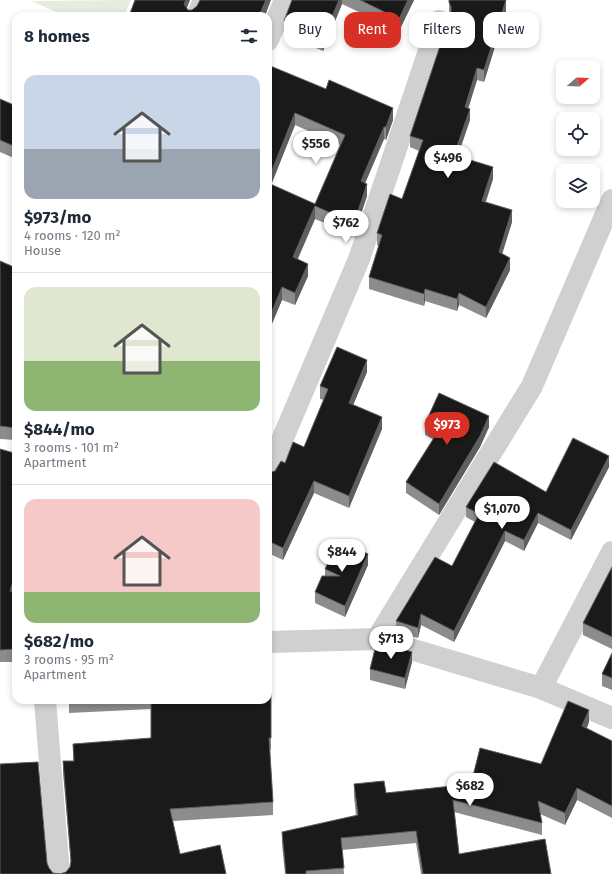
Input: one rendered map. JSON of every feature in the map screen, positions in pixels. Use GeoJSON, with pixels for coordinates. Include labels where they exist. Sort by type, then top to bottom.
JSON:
{"type":"FeatureCollection","features":[{"type":"Feature","properties":{"kind":"street"},"geometry":{"type":"LineString","coordinates":[[272,31],[285,0]]}},
{"type":"Feature","properties":{"kind":"street"},"geometry":{"type":"LineString","coordinates":[[272,464],[359,259],[430,48]]}},
{"type":"Feature","properties":{"kind":"street"},"geometry":{"type":"LineString","coordinates":[[377,639],[532,386],[612,200]]}},
{"type":"Feature","properties":{"kind":"street"},"geometry":{"type":"LineString","coordinates":[[541,688],[612,552]]}},
{"type":"Feature","properties":{"kind":"street"},"geometry":{"type":"LineString","coordinates":[[272,642],[377,639],[541,688],[612,718]]}},
{"type":"Feature","properties":{"kind":"street"},"geometry":{"type":"LineString","coordinates":[[45,704],[59,874]]}},
{"type":"Feature","properties":{"kind":"lane"},"geometry":{"type":"LineString","coordinates":[[193,12],[198,0]]}},
{"type":"Feature","properties":{"kind":"shaded area"},"geometry":{"type":"Polygon","coordinates":[[[131,0],[126,12],[57,12],[31,1],[131,0]]]}},
{"type":"Feature","properties":{"kind":"building"},"geometry":{"type":"Polygon","coordinates":[[[135,0],[186,0],[184,4],[188,10],[192,10],[197,6],[200,0],[266,0],[261,12],[130,12],[135,0]]]}},
{"type":"Feature","properties":{"kind":"building"},"geometry":{"type":"Polygon","coordinates":[[[292,0],[339,0],[334,12],[287,12],[292,0]]]}},
{"type":"Feature","properties":{"kind":"building"},"geometry":{"type":"Polygon","coordinates":[[[360,0],[408,0],[401,15],[401,12],[385,12],[360,0]]]}},
{"type":"Feature","properties":{"kind":"building"},"geometry":{"type":"Polygon","coordinates":[[[449,0],[506,0],[502,12],[483,12],[483,48],[491,48],[484,70],[477,68],[465,107],[470,109],[454,155],[493,167],[482,201],[512,210],[499,252],[510,258],[486,307],[459,293],[457,299],[425,289],[424,294],[369,277],[382,235],[377,233],[390,194],[402,199],[423,140],[410,136],[439,48],[475,48],[475,12],[451,12],[449,0]]]}},
{"type":"Feature","properties":{"kind":"building"},"geometry":{"type":"Polygon","coordinates":[[[272,67],[326,89],[329,80],[393,108],[386,127],[384,127],[361,181],[367,184],[354,223],[315,206],[293,257],[308,264],[295,293],[282,287],[272,311],[272,185],[315,204],[345,135],[295,113],[272,170],[272,67]]]}},
{"type":"Feature","properties":{"kind":"building"},"geometry":{"type":"Polygon","coordinates":[[[0,99],[12,104],[12,145],[0,140],[0,99]]]}},
{"type":"Feature","properties":{"kind":"building"},"geometry":{"type":"Polygon","coordinates":[[[0,261],[12,266],[12,428],[0,426],[0,261]]]}},
{"type":"Feature","properties":{"kind":"building"},"geometry":{"type":"Polygon","coordinates":[[[337,347],[367,360],[349,403],[382,417],[349,496],[314,481],[283,548],[272,543],[272,472],[275,471],[281,461],[285,463],[293,442],[304,447],[328,389],[320,386],[337,347]]]}},
{"type":"Feature","properties":{"kind":"building"},"geometry":{"type":"Polygon","coordinates":[[[439,393],[489,416],[480,436],[439,504],[406,482],[439,430],[425,424],[439,393]]]}},
{"type":"Feature","properties":{"kind":"building"},"geometry":{"type":"Polygon","coordinates":[[[573,438],[609,456],[571,530],[538,513],[524,540],[505,531],[454,631],[421,614],[418,628],[396,621],[435,557],[452,566],[479,514],[466,507],[494,462],[546,492],[573,438]]]}},
{"type":"Feature","properties":{"kind":"building"},"geometry":{"type":"Polygon","coordinates":[[[0,449],[12,452],[12,584],[10,591],[12,592],[12,649],[0,650],[0,449]]]}},
{"type":"Feature","properties":{"kind":"building"},"geometry":{"type":"Polygon","coordinates":[[[339,540],[368,554],[345,606],[315,592],[322,576],[340,576],[325,569],[339,540]]]}},
{"type":"Feature","properties":{"kind":"building"},"geometry":{"type":"Polygon","coordinates":[[[612,567],[612,637],[583,623],[612,567]]]}},
{"type":"Feature","properties":{"kind":"building"},"geometry":{"type":"Polygon","coordinates":[[[377,641],[412,652],[405,678],[370,669],[377,641]]]}},
{"type":"Feature","properties":{"kind":"building"},"geometry":{"type":"Polygon","coordinates":[[[612,653],[612,678],[602,674],[612,653]]]}},
{"type":"Feature","properties":{"kind":"building"},"geometry":{"type":"Polygon","coordinates":[[[568,701],[589,710],[582,726],[612,741],[612,806],[577,788],[565,813],[538,801],[542,823],[453,800],[459,854],[545,839],[551,874],[423,874],[416,831],[341,838],[344,868],[306,871],[306,874],[286,874],[282,832],[358,815],[354,784],[384,781],[386,793],[471,784],[480,748],[541,764],[568,701]]]}},
{"type":"Feature","properties":{"kind":"building"},"geometry":{"type":"Polygon","coordinates":[[[151,704],[271,704],[271,738],[269,738],[273,802],[170,809],[180,854],[220,845],[226,874],[60,874],[66,872],[70,867],[71,861],[63,761],[74,761],[73,744],[151,738],[151,704]]]}},
{"type":"Feature","properties":{"kind":"building"},"geometry":{"type":"Polygon","coordinates":[[[38,762],[47,863],[53,873],[60,874],[0,874],[0,764],[38,762]]]}}]}
